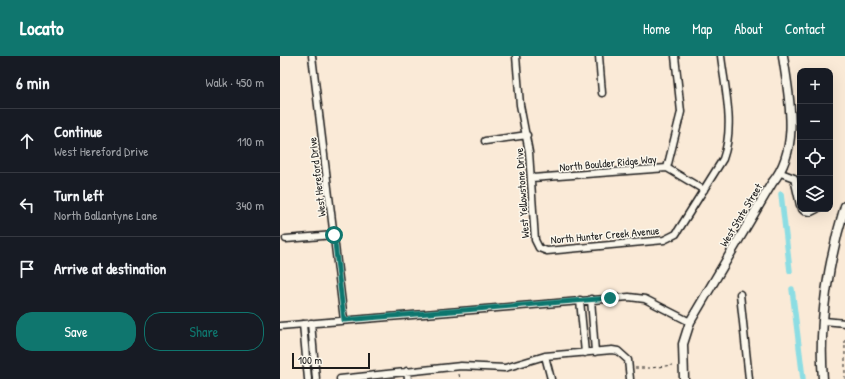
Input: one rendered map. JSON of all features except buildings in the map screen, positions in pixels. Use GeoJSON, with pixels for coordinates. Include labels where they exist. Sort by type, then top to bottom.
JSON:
{"type":"FeatureCollection","features":[{"type":"Feature","properties":{"kind":"main road","name":"West State Street"},"geometry":{"type":"LineString","coordinates":[[684,379],[684,344],[690,322],[772,183],[781,173],[790,137],[790,105],[783,56]]}},
{"type":"Feature","properties":{"kind":"main road"},"geometry":{"type":"LineString","coordinates":[[823,379],[824,321],[830,267],[845,206]]}},
{"type":"Feature","properties":{"kind":"street","name":"West Hereford Drive"},"geometry":{"type":"LineString","coordinates":[[312,56],[344,320]]}},
{"type":"Feature","properties":{"kind":"street","name":"West Yellowstone Drive"},"geometry":{"type":"LineString","coordinates":[[516,56],[520,105],[527,135],[532,178],[532,208],[535,240],[540,248]]}},
{"type":"Feature","properties":{"kind":"street"},"geometry":{"type":"LineString","coordinates":[[600,56],[602,93]]}},
{"type":"Feature","properties":{"kind":"street"},"geometry":{"type":"LineString","coordinates":[[667,168],[681,112],[675,56]]}},
{"type":"Feature","properties":{"kind":"street"},"geometry":{"type":"LineString","coordinates":[[704,190],[723,159],[729,138],[729,123],[721,56]]}},
{"type":"Feature","properties":{"kind":"street"},"geometry":{"type":"LineString","coordinates":[[485,141],[527,135]]}},
{"type":"Feature","properties":{"kind":"street","name":"North Boulder Ridge Way"},"geometry":{"type":"LineString","coordinates":[[532,178],[667,168],[704,190]]}},
{"type":"Feature","properties":{"kind":"street"},"geometry":{"type":"LineString","coordinates":[[781,173],[794,178]]}},
{"type":"Feature","properties":{"kind":"street"},"geometry":{"type":"LineString","coordinates":[[794,178],[797,192]]}},
{"type":"Feature","properties":{"kind":"street","name":"North Hunter Creek Avenue"},"geometry":{"type":"LineString","coordinates":[[540,248],[547,251],[664,240],[672,237],[679,231],[704,190]]}},
{"type":"Feature","properties":{"kind":"street"},"geometry":{"type":"LineString","coordinates":[[286,239],[334,235]]}},
{"type":"Feature","properties":{"kind":"street"},"geometry":{"type":"LineString","coordinates":[[740,294],[749,379]]}},
{"type":"Feature","properties":{"kind":"street"},"geometry":{"type":"LineString","coordinates":[[280,326],[591,299],[638,297],[656,304],[690,322]]}},
{"type":"Feature","properties":{"kind":"street"},"geometry":{"type":"LineString","coordinates":[[591,299],[595,352]]}},
{"type":"Feature","properties":{"kind":"street"},"geometry":{"type":"LineString","coordinates":[[580,300],[585,353]]}},
{"type":"Feature","properties":{"kind":"street"},"geometry":{"type":"LineString","coordinates":[[824,321],[845,323]]}},
{"type":"Feature","properties":{"kind":"street"},"geometry":{"type":"LineString","coordinates":[[303,324],[308,379]]}},
{"type":"Feature","properties":{"kind":"street"},"geometry":{"type":"LineString","coordinates":[[311,324],[316,379]]}},
{"type":"Feature","properties":{"kind":"street"},"geometry":{"type":"LineString","coordinates":[[340,379],[461,366],[505,368],[545,356],[618,351],[628,360],[630,379]]}},
{"type":"Feature","properties":{"kind":"street"},"geometry":{"type":"LineString","coordinates":[[545,356],[551,379]]}},
{"type":"Feature","properties":{"kind":"street"},"geometry":{"type":"LineString","coordinates":[[407,371],[408,379]]}},
{"type":"Feature","properties":{"kind":"path"},"geometry":{"type":"LineString","coordinates":[[845,338],[845,379]]}},
{"type":"Feature","properties":{"kind":"path"},"geometry":{"type":"LineString","coordinates":[[634,368],[651,368],[672,365]]}},
{"type":"Feature","properties":{"kind":"path"},"geometry":{"type":"LineString","coordinates":[[459,374],[460,379]]}},
{"type":"Feature","properties":{"kind":"waterway"},"geometry":{"type":"LineString","coordinates":[[781,194],[790,271]]}},
{"type":"Feature","properties":{"kind":"waterway"},"geometry":{"type":"LineString","coordinates":[[792,289],[803,379]]}},
{"type":"Feature","properties":{"kind":"route"},"geometry":{"type":"LineString","coordinates":[[334,235],[344,320],[610,298]]}}]}
